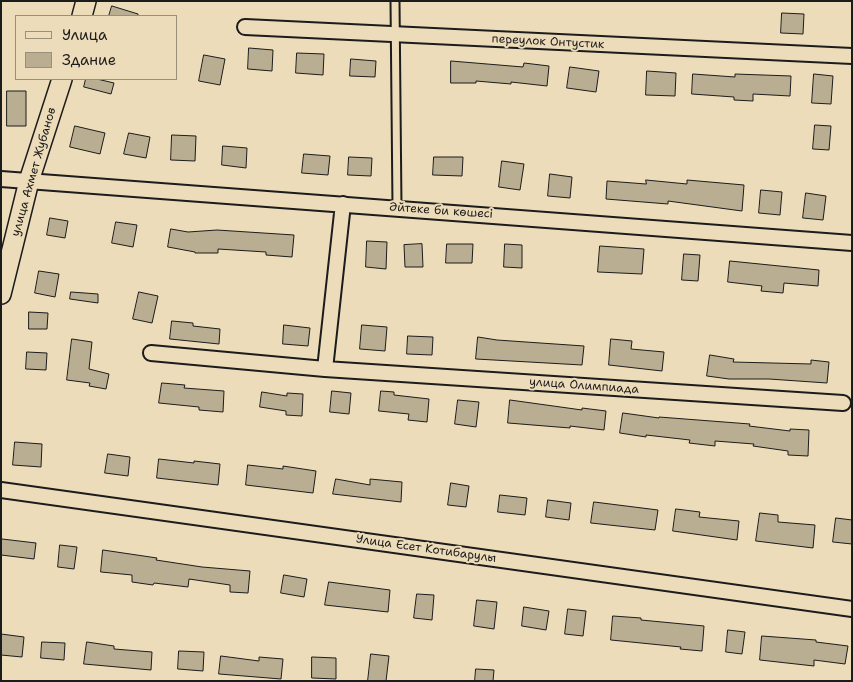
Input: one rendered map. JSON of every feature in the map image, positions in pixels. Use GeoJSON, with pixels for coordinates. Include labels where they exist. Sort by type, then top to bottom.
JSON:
{"type":"FeatureCollection","features":[{"type":"Feature","properties":{"kind":"main road"},"geometry":{"type":"LineString","coordinates":[[82,15],[86,1]]}},
{"type":"Feature","properties":{"kind":"main road","name":"улица Ахмет Жубанов"},"geometry":{"type":"LineString","coordinates":[[1,294],[29,181],[62,80]]}},
{"type":"Feature","properties":{"kind":"street","name":"переулок Онтустик"},"geometry":{"type":"LineString","coordinates":[[245,28],[852,56]]}},
{"type":"Feature","properties":{"kind":"street","name":"Әйтеке би көшесі"},"geometry":{"type":"LineString","coordinates":[[1,179],[852,242]]}},
{"type":"Feature","properties":{"kind":"street"},"geometry":{"type":"LineString","coordinates":[[325,369],[343,204]]}},
{"type":"Feature","properties":{"kind":"street","name":"улица Олимпиада"},"geometry":{"type":"LineString","coordinates":[[151,353],[325,369],[847,402]]}},
{"type":"Feature","properties":{"kind":"street","name":"Улица Есет Котибарулы"},"geometry":{"type":"LineString","coordinates":[[1,490],[852,609]]}},
{"type":"Feature","properties":{"kind":"lane"},"geometry":{"type":"LineString","coordinates":[[395,1],[397,208]]}},
{"type":"Feature","properties":{"kind":"building"},"geometry":{"type":"Polygon","coordinates":[[[112,6],[138,14],[138,15],[109,15],[112,6]]]}},
{"type":"Feature","properties":{"kind":"building"},"geometry":{"type":"Polygon","coordinates":[[[782,13],[804,14],[803,34],[781,33],[782,13]]]}},
{"type":"Feature","properties":{"kind":"building"},"geometry":{"type":"Polygon","coordinates":[[[249,48],[273,50],[272,71],[248,69],[249,48]]]}},
{"type":"Feature","properties":{"kind":"building"},"geometry":{"type":"Polygon","coordinates":[[[297,53],[324,54],[323,75],[296,73],[297,53]]]}},
{"type":"Feature","properties":{"kind":"building"},"geometry":{"type":"Polygon","coordinates":[[[204,55],[225,59],[220,85],[199,81],[204,55]]]}},
{"type":"Feature","properties":{"kind":"building"},"geometry":{"type":"Polygon","coordinates":[[[351,59],[376,61],[375,77],[350,76],[351,59]]]}},
{"type":"Feature","properties":{"kind":"building"},"geometry":{"type":"Polygon","coordinates":[[[451,61],[523,67],[524,63],[549,66],[547,86],[511,82],[511,84],[476,81],[476,83],[451,83],[451,61]]]}},
{"type":"Feature","properties":{"kind":"building"},"geometry":{"type":"Polygon","coordinates":[[[570,67],[599,71],[596,92],[567,88],[570,67]]]}},
{"type":"Feature","properties":{"kind":"building"},"geometry":{"type":"Polygon","coordinates":[[[647,71],[676,73],[675,96],[646,95],[647,71]]]}},
{"type":"Feature","properties":{"kind":"building"},"geometry":{"type":"Polygon","coordinates":[[[693,74],[735,77],[735,74],[791,76],[790,96],[753,94],[753,101],[734,100],[734,97],[692,94],[693,74]]]}},
{"type":"Feature","properties":{"kind":"building"},"geometry":{"type":"Polygon","coordinates":[[[814,74],[833,76],[831,104],[812,103],[814,74]]]}},
{"type":"Feature","properties":{"kind":"building"},"geometry":{"type":"Polygon","coordinates":[[[86,80],[101,80],[114,83],[111,94],[84,87],[86,80]]]}},
{"type":"Feature","properties":{"kind":"building"},"geometry":{"type":"Polygon","coordinates":[[[7,91],[26,91],[26,126],[7,126],[7,91]]]}},
{"type":"Feature","properties":{"kind":"building"},"geometry":{"type":"Polygon","coordinates":[[[815,125],[831,126],[829,150],[813,149],[815,125]]]}},
{"type":"Feature","properties":{"kind":"building"},"geometry":{"type":"Polygon","coordinates":[[[75,126],[105,133],[100,154],[70,147],[75,126]]]}},
{"type":"Feature","properties":{"kind":"building"},"geometry":{"type":"Polygon","coordinates":[[[129,133],[150,137],[146,158],[124,154],[129,133]]]}},
{"type":"Feature","properties":{"kind":"building"},"geometry":{"type":"Polygon","coordinates":[[[172,135],[196,136],[195,161],[171,160],[172,135]]]}},
{"type":"Feature","properties":{"kind":"building"},"geometry":{"type":"Polygon","coordinates":[[[223,146],[247,148],[246,168],[222,165],[223,146]]]}},
{"type":"Feature","properties":{"kind":"building"},"geometry":{"type":"Polygon","coordinates":[[[304,154],[330,156],[328,175],[302,173],[304,154]]]}},
{"type":"Feature","properties":{"kind":"building"},"geometry":{"type":"Polygon","coordinates":[[[349,157],[372,158],[371,176],[348,175],[349,157]]]}},
{"type":"Feature","properties":{"kind":"building"},"geometry":{"type":"Polygon","coordinates":[[[434,157],[463,157],[462,176],[433,175],[434,157]]]}},
{"type":"Feature","properties":{"kind":"building"},"geometry":{"type":"Polygon","coordinates":[[[502,161],[524,164],[520,190],[499,187],[502,161]]]}},
{"type":"Feature","properties":{"kind":"building"},"geometry":{"type":"Polygon","coordinates":[[[550,174],[572,177],[570,198],[548,196],[550,174]]]}},
{"type":"Feature","properties":{"kind":"building"},"geometry":{"type":"Polygon","coordinates":[[[646,180],[687,184],[687,180],[744,185],[742,211],[668,201],[668,204],[606,199],[607,181],[646,184],[646,180]]]}},
{"type":"Feature","properties":{"kind":"building"},"geometry":{"type":"Polygon","coordinates":[[[761,190],[782,192],[780,215],[759,213],[761,190]]]}},
{"type":"Feature","properties":{"kind":"building"},"geometry":{"type":"Polygon","coordinates":[[[806,193],[826,196],[823,220],[803,218],[806,193]]]}},
{"type":"Feature","properties":{"kind":"building"},"geometry":{"type":"Polygon","coordinates":[[[50,218],[68,221],[65,238],[47,235],[50,218]]]}},
{"type":"Feature","properties":{"kind":"building"},"geometry":{"type":"Polygon","coordinates":[[[116,222],[137,225],[133,247],[112,243],[116,222]]]}},
{"type":"Feature","properties":{"kind":"building"},"geometry":{"type":"Polygon","coordinates":[[[171,229],[188,232],[217,230],[294,235],[292,257],[266,255],[266,252],[218,249],[218,253],[195,253],[168,247],[171,229]]]}},
{"type":"Feature","properties":{"kind":"building"},"geometry":{"type":"Polygon","coordinates":[[[367,241],[387,242],[386,269],[366,267],[367,241]]]}},
{"type":"Feature","properties":{"kind":"building"},"geometry":{"type":"Polygon","coordinates":[[[422,244],[423,267],[405,267],[404,245],[422,244]]]}},
{"type":"Feature","properties":{"kind":"building"},"geometry":{"type":"Polygon","coordinates":[[[447,244],[473,244],[472,263],[446,263],[447,244]]]}},
{"type":"Feature","properties":{"kind":"building"},"geometry":{"type":"Polygon","coordinates":[[[505,244],[522,245],[522,268],[504,267],[505,244]]]}},
{"type":"Feature","properties":{"kind":"building"},"geometry":{"type":"Polygon","coordinates":[[[600,246],[644,249],[642,274],[598,272],[600,246]]]}},
{"type":"Feature","properties":{"kind":"building"},"geometry":{"type":"Polygon","coordinates":[[[684,254],[700,255],[698,281],[682,280],[684,254]]]}},
{"type":"Feature","properties":{"kind":"building"},"geometry":{"type":"Polygon","coordinates":[[[730,261],[819,270],[818,286],[784,283],[783,293],[761,291],[762,286],[728,282],[730,261]]]}},
{"type":"Feature","properties":{"kind":"building"},"geometry":{"type":"Polygon","coordinates":[[[39,271],[59,274],[55,297],[35,293],[39,271]]]}},
{"type":"Feature","properties":{"kind":"building"},"geometry":{"type":"Polygon","coordinates":[[[71,292],[98,294],[98,303],[70,299],[71,292]]]}},
{"type":"Feature","properties":{"kind":"building"},"geometry":{"type":"Polygon","coordinates":[[[139,292],[158,296],[152,323],[133,319],[139,292]]]}},
{"type":"Feature","properties":{"kind":"building"},"geometry":{"type":"Polygon","coordinates":[[[29,312],[48,313],[47,329],[29,329],[29,312]]]}},
{"type":"Feature","properties":{"kind":"building"},"geometry":{"type":"Polygon","coordinates":[[[172,321],[220,329],[219,344],[170,339],[172,321]]]}},
{"type":"Feature","properties":{"kind":"building"},"geometry":{"type":"Polygon","coordinates":[[[284,325],[310,328],[308,346],[283,344],[284,325]]]}},
{"type":"Feature","properties":{"kind":"building"},"geometry":{"type":"Polygon","coordinates":[[[362,325],[387,327],[385,351],[360,349],[362,325]]]}},
{"type":"Feature","properties":{"kind":"building"},"geometry":{"type":"Polygon","coordinates":[[[408,336],[433,337],[432,355],[407,354],[408,336]]]}},
{"type":"Feature","properties":{"kind":"building"},"geometry":{"type":"Polygon","coordinates":[[[478,337],[584,346],[582,365],[476,359],[478,337]]]}},
{"type":"Feature","properties":{"kind":"building"},"geometry":{"type":"Polygon","coordinates":[[[72,339],[92,342],[89,369],[109,374],[106,389],[89,386],[90,383],[67,380],[72,339]]]}},
{"type":"Feature","properties":{"kind":"building"},"geometry":{"type":"Polygon","coordinates":[[[611,339],[632,341],[631,349],[664,352],[662,371],[609,365],[611,339]]]}},
{"type":"Feature","properties":{"kind":"building"},"geometry":{"type":"Polygon","coordinates":[[[27,352],[47,353],[46,370],[26,369],[27,352]]]}},
{"type":"Feature","properties":{"kind":"building"},"geometry":{"type":"Polygon","coordinates":[[[710,355],[734,359],[733,362],[811,364],[811,360],[829,362],[827,383],[769,379],[729,379],[707,376],[710,355]]]}},
{"type":"Feature","properties":{"kind":"building"},"geometry":{"type":"Polygon","coordinates":[[[162,383],[185,385],[184,388],[224,391],[223,412],[199,410],[199,407],[159,403],[162,383]]]}},
{"type":"Feature","properties":{"kind":"building"},"geometry":{"type":"Polygon","coordinates":[[[332,391],[351,393],[349,414],[330,412],[332,391]]]}},
{"type":"Feature","properties":{"kind":"building"},"geometry":{"type":"Polygon","coordinates":[[[381,391],[394,392],[394,395],[429,399],[427,422],[408,420],[409,414],[379,411],[381,391]]]}},
{"type":"Feature","properties":{"kind":"building"},"geometry":{"type":"Polygon","coordinates":[[[262,392],[287,396],[287,393],[303,394],[302,416],[286,415],[286,411],[260,407],[262,392]]]}},
{"type":"Feature","properties":{"kind":"building"},"geometry":{"type":"Polygon","coordinates":[[[458,400],[479,402],[476,427],[455,424],[458,400]]]}},
{"type":"Feature","properties":{"kind":"building"},"geometry":{"type":"Polygon","coordinates":[[[510,400],[582,410],[582,408],[606,411],[604,430],[570,426],[570,428],[508,423],[510,400]]]}},
{"type":"Feature","properties":{"kind":"building"},"geometry":{"type":"Polygon","coordinates":[[[623,413],[659,418],[750,424],[749,426],[790,431],[790,429],[809,430],[808,456],[788,455],[788,451],[753,446],[754,444],[715,441],[715,446],[689,443],[690,440],[620,433],[623,413]]]}},
{"type":"Feature","properties":{"kind":"building"},"geometry":{"type":"Polygon","coordinates":[[[15,442],[42,444],[41,467],[13,465],[15,442]]]}},
{"type":"Feature","properties":{"kind":"building"},"geometry":{"type":"Polygon","coordinates":[[[108,454],[130,457],[128,476],[105,473],[108,454]]]}},
{"type":"Feature","properties":{"kind":"building"},"geometry":{"type":"Polygon","coordinates":[[[159,459],[220,464],[218,485],[157,478],[159,459]]]}},
{"type":"Feature","properties":{"kind":"building"},"geometry":{"type":"Polygon","coordinates":[[[248,465],[283,469],[283,466],[316,471],[313,493],[246,485],[248,465]]]}},
{"type":"Feature","properties":{"kind":"building"},"geometry":{"type":"Polygon","coordinates":[[[336,479],[370,485],[370,479],[402,482],[401,502],[333,494],[336,479]]]}},
{"type":"Feature","properties":{"kind":"building"},"geometry":{"type":"Polygon","coordinates":[[[451,483],[469,486],[466,507],[448,505],[451,483]]]}},
{"type":"Feature","properties":{"kind":"building"},"geometry":{"type":"Polygon","coordinates":[[[500,495],[527,498],[525,515],[498,512],[500,495]]]}},
{"type":"Feature","properties":{"kind":"building"},"geometry":{"type":"Polygon","coordinates":[[[548,500],[571,503],[569,520],[546,517],[548,500]]]}},
{"type":"Feature","properties":{"kind":"building"},"geometry":{"type":"Polygon","coordinates":[[[594,502],[658,510],[655,530],[591,523],[594,502]]]}},
{"type":"Feature","properties":{"kind":"building"},"geometry":{"type":"Polygon","coordinates":[[[676,509],[700,512],[699,517],[739,521],[737,540],[673,531],[676,509]]]}},
{"type":"Feature","properties":{"kind":"building"},"geometry":{"type":"Polygon","coordinates":[[[760,513],[778,515],[778,522],[815,525],[813,548],[756,541],[760,513]]]}},
{"type":"Feature","properties":{"kind":"building"},"geometry":{"type":"Polygon","coordinates":[[[836,518],[852,520],[852,544],[833,542],[836,518]]]}},
{"type":"Feature","properties":{"kind":"building"},"geometry":{"type":"Polygon","coordinates":[[[2,539],[36,543],[34,559],[1,555],[2,539]]]}},
{"type":"Feature","properties":{"kind":"building"},"geometry":{"type":"Polygon","coordinates":[[[60,545],[77,547],[74,569],[58,567],[60,545]]]}},
{"type":"Feature","properties":{"kind":"building"},"geometry":{"type":"Polygon","coordinates":[[[103,550],[202,567],[250,571],[248,593],[230,592],[230,585],[189,579],[188,587],[132,582],[132,575],[101,572],[103,550]]]}},
{"type":"Feature","properties":{"kind":"building"},"geometry":{"type":"Polygon","coordinates":[[[284,575],[307,579],[304,597],[281,593],[284,575]]]}},
{"type":"Feature","properties":{"kind":"building"},"geometry":{"type":"Polygon","coordinates":[[[329,582],[390,590],[388,612],[325,605],[329,582]]]}},
{"type":"Feature","properties":{"kind":"building"},"geometry":{"type":"Polygon","coordinates":[[[417,594],[434,595],[432,620],[414,618],[417,594]]]}},
{"type":"Feature","properties":{"kind":"building"},"geometry":{"type":"Polygon","coordinates":[[[477,600],[497,602],[494,629],[474,626],[477,600]]]}},
{"type":"Feature","properties":{"kind":"building"},"geometry":{"type":"Polygon","coordinates":[[[524,607],[549,611],[546,630],[522,626],[524,607]]]}},
{"type":"Feature","properties":{"kind":"building"},"geometry":{"type":"Polygon","coordinates":[[[568,609],[586,611],[583,636],[565,634],[568,609]]]}},
{"type":"Feature","properties":{"kind":"building"},"geometry":{"type":"Polygon","coordinates":[[[613,616],[704,626],[702,651],[611,640],[613,616]]]}},
{"type":"Feature","properties":{"kind":"building"},"geometry":{"type":"Polygon","coordinates":[[[728,630],[745,632],[742,654],[726,652],[728,630]]]}},
{"type":"Feature","properties":{"kind":"building"},"geometry":{"type":"Polygon","coordinates":[[[1,634],[24,637],[22,657],[1,655],[1,634]]]}},
{"type":"Feature","properties":{"kind":"building"},"geometry":{"type":"Polygon","coordinates":[[[762,636],[816,640],[816,642],[848,646],[845,664],[814,660],[814,666],[760,660],[762,636]]]}},
{"type":"Feature","properties":{"kind":"building"},"geometry":{"type":"Polygon","coordinates":[[[42,642],[65,643],[64,660],[41,658],[42,642]]]}},
{"type":"Feature","properties":{"kind":"building"},"geometry":{"type":"Polygon","coordinates":[[[87,642],[114,646],[114,649],[152,652],[151,670],[84,664],[87,642]]]}},
{"type":"Feature","properties":{"kind":"building"},"geometry":{"type":"Polygon","coordinates":[[[179,651],[204,652],[203,671],[178,669],[179,651]]]}},
{"type":"Feature","properties":{"kind":"building"},"geometry":{"type":"Polygon","coordinates":[[[371,654],[389,656],[386,681],[368,681],[371,654]]]}},
{"type":"Feature","properties":{"kind":"building"},"geometry":{"type":"Polygon","coordinates":[[[221,656],[259,661],[259,657],[283,659],[281,679],[219,674],[221,656]]]}},
{"type":"Feature","properties":{"kind":"building"},"geometry":{"type":"Polygon","coordinates":[[[312,657],[336,658],[336,679],[312,678],[312,657]]]}},
{"type":"Feature","properties":{"kind":"building"},"geometry":{"type":"Polygon","coordinates":[[[476,669],[494,670],[493,681],[475,681],[476,669]]]}}]}
